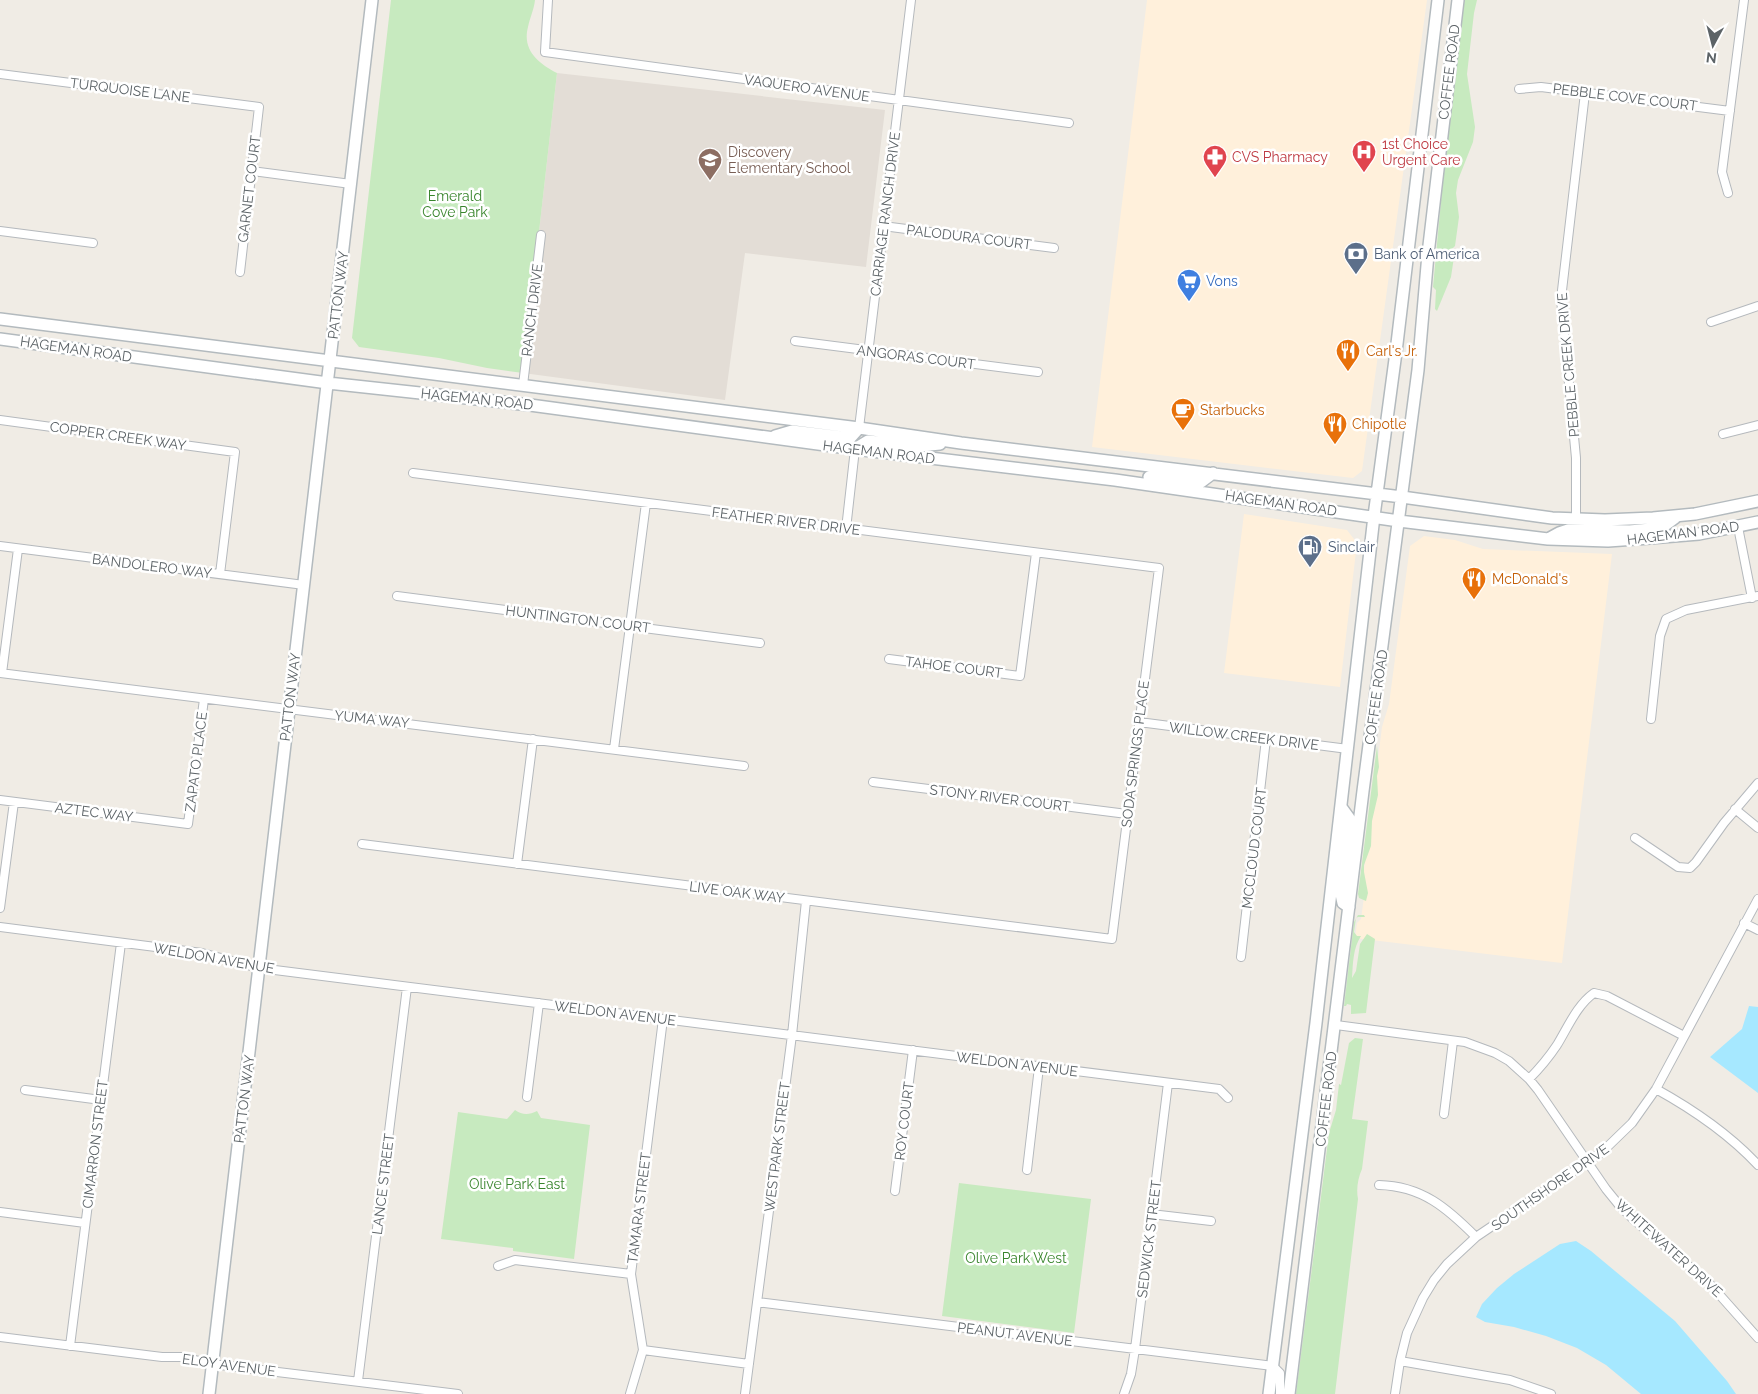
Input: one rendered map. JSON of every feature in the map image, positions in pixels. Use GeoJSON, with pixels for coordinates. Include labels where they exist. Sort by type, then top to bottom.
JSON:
{"type":"FeatureCollection","features":[{"type":"Feature","properties":{"kind":"main road","name":"PATTON WAY"},"geometry":{"type":"LineString","coordinates":[[208,1394],[372,0]]}},
{"type":"Feature","properties":{"kind":"main road","name":"COFFEE ROAD"},"geometry":{"type":"LineString","coordinates":[[1269,1394],[1438,0]]}},
{"type":"Feature","properties":{"kind":"main road","name":"COFFEE ROAD"},"geometry":{"type":"LineString","coordinates":[[1289,1394],[1418,370],[1428,254],[1458,0]]}},
{"type":"Feature","properties":{"kind":"main road","name":"HAGEMAN ROAD"},"geometry":{"type":"LineString","coordinates":[[0,318],[859,428],[961,443],[1402,497],[1552,518],[1605,520],[1678,516],[1758,501]]}},
{"type":"Feature","properties":{"kind":"main road","name":"HAGEMAN ROAD"},"geometry":{"type":"LineString","coordinates":[[0,339],[328,382],[530,405],[855,449],[1115,480],[1548,539],[1608,541],[1699,534],[1758,522]]}},
{"type":"Feature","properties":{"kind":"main road"},"geometry":{"type":"LineString","coordinates":[[771,437],[792,431],[850,438],[859,428]]}},
{"type":"Feature","properties":{"kind":"main road"},"geometry":{"type":"LineString","coordinates":[[855,449],[868,441],[919,446],[961,443]]}},
{"type":"Feature","properties":{"kind":"main road"},"geometry":{"type":"LineString","coordinates":[[1115,480],[1142,476],[1200,482],[1213,473]]}},
{"type":"Feature","properties":{"kind":"main road"},"geometry":{"type":"LineString","coordinates":[[1738,527],[1758,514]]}},
{"type":"Feature","properties":{"kind":"main road"},"geometry":{"type":"LineString","coordinates":[[1548,539],[1559,532],[1568,530],[1630,531],[1661,528],[1678,516]]}},
{"type":"Feature","properties":{"kind":"main road"},"geometry":{"type":"LineString","coordinates":[[1341,807],[1349,818],[1341,894],[1343,903],[1349,907]]}},
{"type":"Feature","properties":{"kind":"street","name":"VAQUERO AVENUE"},"geometry":{"type":"LineString","coordinates":[[548,0],[545,52],[1069,123]]}},
{"type":"Feature","properties":{"kind":"street","name":"CARRIAGE RANCH DRIVE"},"geometry":{"type":"LineString","coordinates":[[859,428],[911,0]]}},
{"type":"Feature","properties":{"kind":"street"},"geometry":{"type":"LineString","coordinates":[[1728,193],[1722,172],[1744,0]]}},
{"type":"Feature","properties":{"kind":"street","name":"TURQUOISE LANE"},"geometry":{"type":"LineString","coordinates":[[0,74],[259,107]]}},
{"type":"Feature","properties":{"kind":"street","name":"PEBBLE COVE COURT"},"geometry":{"type":"LineString","coordinates":[[1519,90],[1541,87],[1730,110]]}},
{"type":"Feature","properties":{"kind":"street","name":"PEBBLE CREEK DRIVE"},"geometry":{"type":"LineString","coordinates":[[1576,519],[1576,458],[1561,299],[1585,93]]}},
{"type":"Feature","properties":{"kind":"street","name":"GARNET COURT"},"geometry":{"type":"LineString","coordinates":[[240,272],[259,107]]}},
{"type":"Feature","properties":{"kind":"street"},"geometry":{"type":"LineString","coordinates":[[252,171],[351,184]]}},
{"type":"Feature","properties":{"kind":"street","name":"PALODURA COURT"},"geometry":{"type":"LineString","coordinates":[[884,226],[1054,248]]}},
{"type":"Feature","properties":{"kind":"street"},"geometry":{"type":"LineString","coordinates":[[0,231],[93,243]]}},
{"type":"Feature","properties":{"kind":"street","name":"RANCH DRIVE"},"geometry":{"type":"LineString","coordinates":[[523,385],[541,235]]}},
{"type":"Feature","properties":{"kind":"street"},"geometry":{"type":"LineString","coordinates":[[1711,322],[1758,306]]}},
{"type":"Feature","properties":{"kind":"street","name":"ANGORAS COURT"},"geometry":{"type":"LineString","coordinates":[[795,341],[1038,372]]}},
{"type":"Feature","properties":{"kind":"street","name":"COPPER CREEK WAY"},"geometry":{"type":"LineString","coordinates":[[0,420],[235,452],[220,574]]}},
{"type":"Feature","properties":{"kind":"street"},"geometry":{"type":"LineString","coordinates":[[1723,434],[1758,425]]}},
{"type":"Feature","properties":{"kind":"street"},"geometry":{"type":"LineString","coordinates":[[846,529],[855,449]]}},
{"type":"Feature","properties":{"kind":"street","name":"FEATHER RIVER DRIVE"},"geometry":{"type":"LineString","coordinates":[[412,473],[1159,568]]}},
{"type":"Feature","properties":{"kind":"street"},"geometry":{"type":"LineString","coordinates":[[614,749],[646,503]]}},
{"type":"Feature","properties":{"kind":"street"},"geometry":{"type":"LineString","coordinates":[[1651,719],[1660,636],[1666,619],[1686,610],[1755,597],[1738,527]]}},
{"type":"Feature","properties":{"kind":"street","name":"BANDOLERO WAY"},"geometry":{"type":"LineString","coordinates":[[0,546],[304,585]]}},
{"type":"Feature","properties":{"kind":"street"},"geometry":{"type":"LineString","coordinates":[[1,673],[18,548]]}},
{"type":"Feature","properties":{"kind":"street","name":"TAHOE COURT"},"geometry":{"type":"LineString","coordinates":[[889,659],[1020,676],[1036,553]]}},
{"type":"Feature","properties":{"kind":"street","name":"SODA SPRINGS PLACE"},"geometry":{"type":"LineString","coordinates":[[1112,939],[1159,568]]}},
{"type":"Feature","properties":{"kind":"street","name":"HUNTINGTON COURT"},"geometry":{"type":"LineString","coordinates":[[397,596],[760,643]]}},
{"type":"Feature","properties":{"kind":"street","name":"YUMA WAY"},"geometry":{"type":"LineString","coordinates":[[1,673],[744,766]]}},
{"type":"Feature","properties":{"kind":"street","name":"ZAPATO PLACE"},"geometry":{"type":"LineString","coordinates":[[188,824],[204,699]]}},
{"type":"Feature","properties":{"kind":"street","name":"WILLOW CREEK DRIVE"},"geometry":{"type":"LineString","coordinates":[[1139,722],[1348,749]]}},
{"type":"Feature","properties":{"kind":"street"},"geometry":{"type":"LineString","coordinates":[[517,864],[533,739]]}},
{"type":"Feature","properties":{"kind":"street","name":"MCCLOUD COURT"},"geometry":{"type":"LineString","coordinates":[[1241,957],[1266,739]]}},
{"type":"Feature","properties":{"kind":"street","name":"STONY RIVER COURT"},"geometry":{"type":"LineString","coordinates":[[873,782],[1128,814]]}},
{"type":"Feature","properties":{"kind":"street"},"geometry":{"type":"LineString","coordinates":[[1636,838],[1678,868],[1690,868],[1758,782]]}},
{"type":"Feature","properties":{"kind":"street","name":"AZTEC WAY"},"geometry":{"type":"LineString","coordinates":[[0,800],[188,824]]}},
{"type":"Feature","properties":{"kind":"street"},"geometry":{"type":"LineString","coordinates":[[0,908],[14,802]]}},
{"type":"Feature","properties":{"kind":"street"},"geometry":{"type":"LineString","coordinates":[[1735,809],[1758,828]]}},
{"type":"Feature","properties":{"kind":"street","name":"LIVE OAK WAY"},"geometry":{"type":"LineString","coordinates":[[362,844],[1112,939]]}},
{"type":"Feature","properties":{"kind":"street","name":"SOUTHSHORE DRIVE"},"geometry":{"type":"LineString","coordinates":[[1395,1394],[1407,1333],[1423,1298],[1447,1264],[1476,1238],[1588,1162],[1618,1138],[1632,1123],[1656,1088],[1758,899]]}},
{"type":"Feature","properties":{"kind":"street","name":"WESTPARK STREET"},"geometry":{"type":"LineString","coordinates":[[745,1394],[792,1036],[806,900]]}},
{"type":"Feature","properties":{"kind":"street"},"geometry":{"type":"LineString","coordinates":[[1744,923],[1758,930]]}},
{"type":"Feature","properties":{"kind":"street","name":"WELDON AVENUE"},"geometry":{"type":"LineString","coordinates":[[0,927],[202,953],[259,968],[1220,1090],[1228,1098]]}},
{"type":"Feature","properties":{"kind":"street","name":"CIMARRON STREET"},"geometry":{"type":"LineString","coordinates":[[70,1346],[121,943]]}},
{"type":"Feature","properties":{"kind":"street","name":"LANCE STREET"},"geometry":{"type":"LineString","coordinates":[[358,1381],[407,986]]}},
{"type":"Feature","properties":{"kind":"street"},"geometry":{"type":"LineString","coordinates":[[1529,1078],[1546,1061],[1556,1047],[1584,1000],[1594,993],[1607,996],[1684,1036]]}},
{"type":"Feature","properties":{"kind":"street"},"geometry":{"type":"LineString","coordinates":[[527,1097],[539,1003]]}},
{"type":"Feature","properties":{"kind":"street","name":"TAMARA STREET"},"geometry":{"type":"LineString","coordinates":[[630,1394],[643,1350],[631,1274],[663,1019]]}},
{"type":"Feature","properties":{"kind":"street","name":"WHITEWATER DRIVE"},"geometry":{"type":"LineString","coordinates":[[1336,1025],[1453,1041],[1481,1047],[1508,1061],[1529,1078],[1619,1205],[1634,1220],[1709,1283],[1758,1338]]}},
{"type":"Feature","properties":{"kind":"street"},"geometry":{"type":"LineString","coordinates":[[1444,1114],[1453,1041]]}},
{"type":"Feature","properties":{"kind":"street","name":"ROY COURT"},"geometry":{"type":"LineString","coordinates":[[895,1190],[913,1050]]}},
{"type":"Feature","properties":{"kind":"street"},"geometry":{"type":"LineString","coordinates":[[1027,1170],[1039,1067]]}},
{"type":"Feature","properties":{"kind":"street","name":"SEDWICK STREET"},"geometry":{"type":"LineString","coordinates":[[1124,1394],[1131,1374],[1135,1349],[1168,1083]]}},
{"type":"Feature","properties":{"kind":"street"},"geometry":{"type":"LineString","coordinates":[[1656,1088],[1705,1118],[1730,1138],[1758,1165]]}},
{"type":"Feature","properties":{"kind":"street"},"geometry":{"type":"LineString","coordinates":[[26,1090],[101,1100]]}},
{"type":"Feature","properties":{"kind":"street"},"geometry":{"type":"LineString","coordinates":[[1379,1185],[1396,1185],[1412,1189],[1444,1209],[1476,1238]]}},
{"type":"Feature","properties":{"kind":"street"},"geometry":{"type":"LineString","coordinates":[[0,1212],[85,1223]]}},
{"type":"Feature","properties":{"kind":"street"},"geometry":{"type":"LineString","coordinates":[[1151,1214],[1211,1221]]}},
{"type":"Feature","properties":{"kind":"street"},"geometry":{"type":"LineString","coordinates":[[498,1266],[515,1260],[631,1274]]}},
{"type":"Feature","properties":{"kind":"street","name":"PEANUT AVENUE"},"geometry":{"type":"LineString","coordinates":[[757,1302],[1273,1366]]}},
{"type":"Feature","properties":{"kind":"street","name":"ELOY AVENUE"},"geometry":{"type":"LineString","coordinates":[[0,1337],[162,1357],[181,1357],[212,1364],[458,1394]]}},
{"type":"Feature","properties":{"kind":"street"},"geometry":{"type":"LineString","coordinates":[[643,1350],[749,1364]]}},
{"type":"Feature","properties":{"kind":"street"},"geometry":{"type":"LineString","coordinates":[[1400,1361],[1510,1380],[1551,1394]]}},
{"type":"Feature","properties":{"kind":"street"},"geometry":{"type":"LineString","coordinates":[[1273,1366],[1280,1373],[1280,1394]]}},
{"type":"Feature","properties":{"kind":"shaded area"},"geometry":{"type":"Polygon","coordinates":[[[1147,0],[1427,0],[1362,471],[1353,478],[1092,447],[1147,0]]]}},
{"type":"Feature","properties":{"kind":"shaded area","name":"Discovery Elementary School"},"geometry":{"type":"Polygon","coordinates":[[[557,73],[885,110],[866,267],[745,253],[725,400],[523,373],[557,73]]]}},
{"type":"Feature","properties":{"kind":"shaded area"},"geometry":{"type":"Polygon","coordinates":[[[1244,514],[1347,530],[1357,543],[1340,687],[1224,673],[1244,514]]]}},
{"type":"Feature","properties":{"kind":"shaded area"},"geometry":{"type":"Polygon","coordinates":[[[1424,536],[1455,540],[1483,549],[1612,554],[1562,963],[1355,938],[1357,923],[1361,919],[1364,897],[1361,893],[1382,727],[1389,704],[1410,546],[1424,536]]]}},
{"type":"Feature","properties":{"kind":"green space","name":"Emerald Cove Park"},"geometry":{"type":"Polygon","coordinates":[[[391,0],[535,0],[528,27],[527,42],[533,55],[557,73],[523,373],[439,358],[359,347],[352,338],[391,0]]]}},
{"type":"Feature","properties":{"kind":"green space"},"geometry":{"type":"Polygon","coordinates":[[[1464,0],[1477,0],[1467,74],[1475,127],[1473,142],[1458,180],[1456,193],[1459,217],[1455,246],[1451,250],[1454,257],[1451,277],[1437,311],[1435,309],[1436,290],[1433,287],[1445,158],[1464,0]]]}},
{"type":"Feature","properties":{"kind":"green space"},"geometry":{"type":"Polygon","coordinates":[[[1377,746],[1379,767],[1377,776],[1378,795],[1372,821],[1371,846],[1364,865],[1368,893],[1366,901],[1359,898],[1358,894],[1377,746]]]}},
{"type":"Feature","properties":{"kind":"green space"},"geometry":{"type":"Polygon","coordinates":[[[1356,919],[1354,932],[1357,936],[1361,936],[1355,951],[1352,978],[1356,971],[1360,944],[1367,934],[1375,939],[1366,1013],[1351,1014],[1351,1005],[1347,1004],[1344,1006],[1354,922],[1356,919]]]}},
{"type":"Feature","properties":{"kind":"green space"},"geometry":{"type":"Polygon","coordinates":[[[1355,1038],[1363,1039],[1352,1119],[1368,1121],[1362,1169],[1357,1191],[1358,1199],[1335,1394],[1296,1394],[1329,1133],[1336,1110],[1339,1084],[1341,1085],[1349,1043],[1355,1038]]]}},
{"type":"Feature","properties":{"kind":"green space","name":"Olive Park East"},"geometry":{"type":"Polygon","coordinates":[[[515,1110],[526,1114],[537,1111],[541,1118],[590,1125],[574,1259],[513,1251],[513,1248],[441,1239],[458,1112],[507,1119],[515,1110]]]}},
{"type":"Feature","properties":{"kind":"green space","name":"Olive Park West"},"geometry":{"type":"Polygon","coordinates":[[[959,1183],[1091,1199],[1074,1333],[942,1316],[959,1183]]]}},
{"type":"Feature","properties":{"kind":"water"},"geometry":{"type":"Polygon","coordinates":[[[1749,1006],[1758,1007],[1758,1093],[1710,1057],[1742,1029],[1749,1006]]]}},
{"type":"Feature","properties":{"kind":"water"},"geometry":{"type":"Polygon","coordinates":[[[1576,1241],[1591,1251],[1675,1321],[1736,1394],[1641,1394],[1606,1365],[1577,1348],[1546,1336],[1514,1327],[1485,1322],[1476,1317],[1482,1304],[1514,1274],[1560,1244],[1576,1241]]]}},
{"type":"Feature","properties":{"kind":"place","name":"1st Choice Urgent Care"},"geometry":{"type":"Point","coordinates":[1364,173]}},
{"type":"Feature","properties":{"kind":"place","name":"CVS Pharmacy"},"geometry":{"type":"Point","coordinates":[1215,178]}},
{"type":"Feature","properties":{"kind":"place","name":"Discovery Elementary School"},"geometry":{"type":"Point","coordinates":[710,181]}},
{"type":"Feature","properties":{"kind":"place","name":"Bank of America"},"geometry":{"type":"Point","coordinates":[1356,275]}},
{"type":"Feature","properties":{"kind":"place","name":"Vons"},"geometry":{"type":"Point","coordinates":[1189,302]}},
{"type":"Feature","properties":{"kind":"place","name":"Carl's Jr."},"geometry":{"type":"Point","coordinates":[1348,372]}},
{"type":"Feature","properties":{"kind":"place","name":"Starbucks"},"geometry":{"type":"Point","coordinates":[1183,431]}},
{"type":"Feature","properties":{"kind":"place","name":"Chipotle"},"geometry":{"type":"Point","coordinates":[1335,445]}},
{"type":"Feature","properties":{"kind":"place","name":"Sinclair"},"geometry":{"type":"Point","coordinates":[1310,568]}},
{"type":"Feature","properties":{"kind":"place","name":"McDonald's"},"geometry":{"type":"Point","coordinates":[1474,600]}}]}
